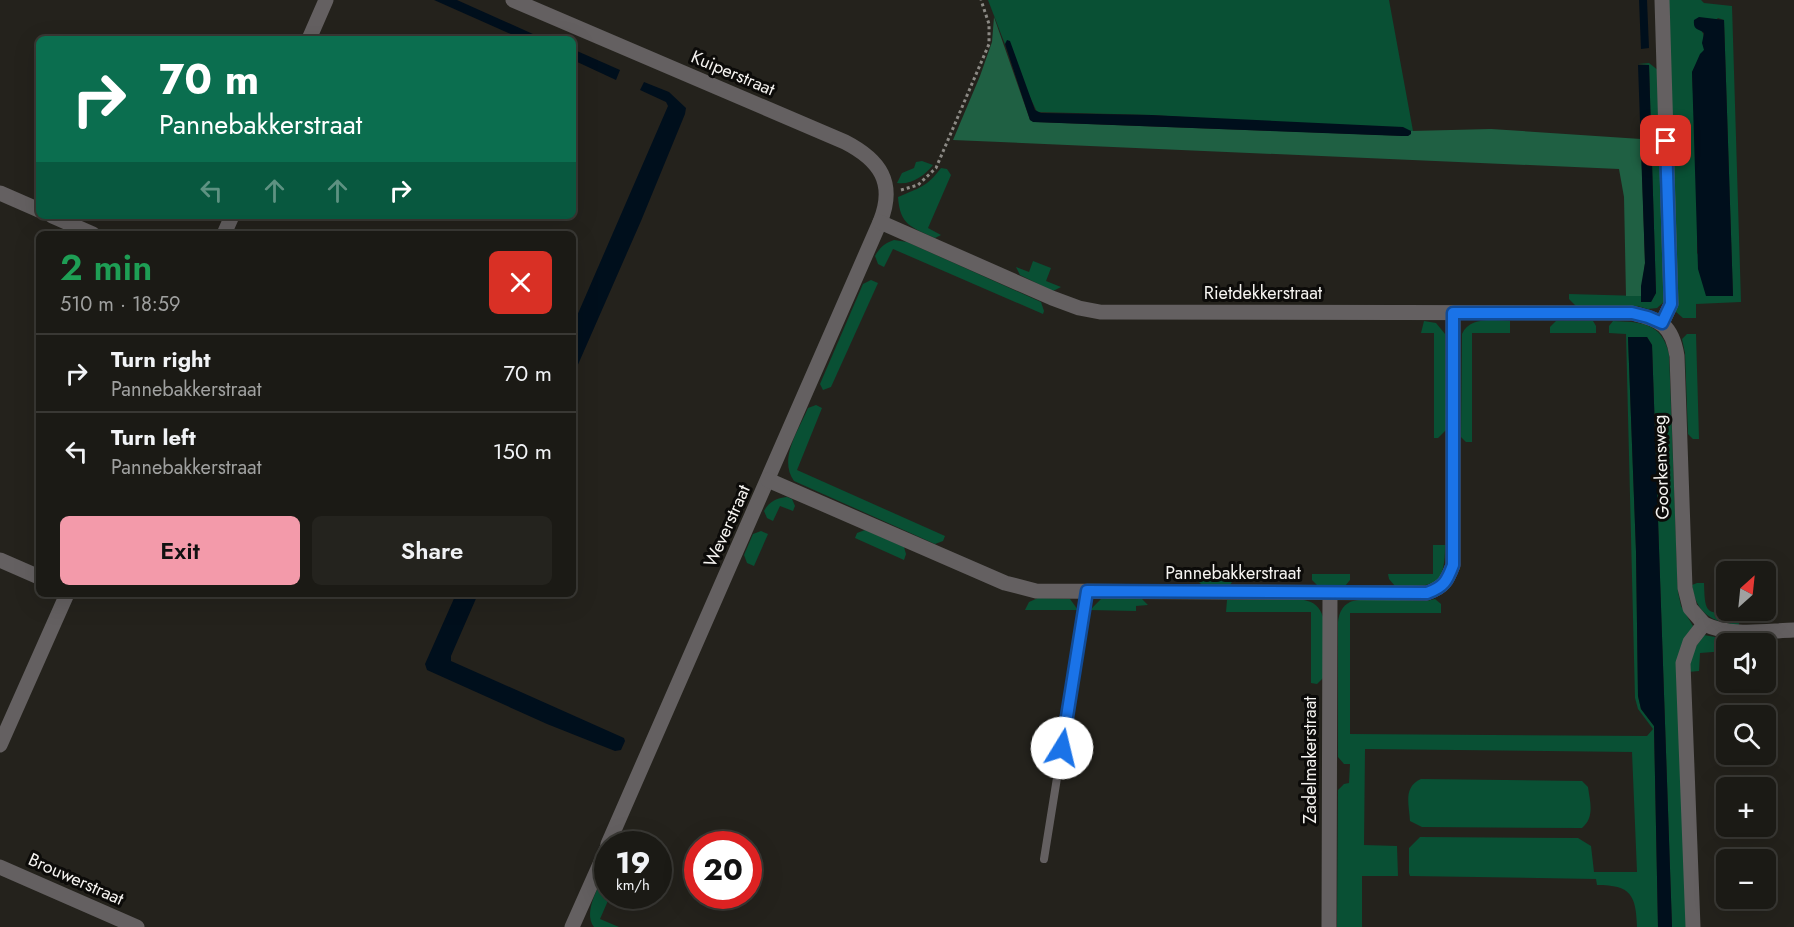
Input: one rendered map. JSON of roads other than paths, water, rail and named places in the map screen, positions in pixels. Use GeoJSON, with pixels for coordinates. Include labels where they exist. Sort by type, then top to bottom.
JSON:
{"type":"FeatureCollection","features":[{"type":"Feature","properties":{"kind":"street"},"geometry":{"type":"LineString","coordinates":[[310,36],[326,0]]}},
{"type":"Feature","properties":{"kind":"street","name":"Kuiperstraat"},"geometry":{"type":"LineString","coordinates":[[513,0],[862,151],[873,161],[884,177],[887,193],[885,210],[880,222]]}},
{"type":"Feature","properties":{"kind":"street"},"geometry":{"type":"LineString","coordinates":[[1662,0],[1671,304],[1662,323]]}},
{"type":"Feature","properties":{"kind":"street"},"geometry":{"type":"LineString","coordinates":[[0,193],[36,209]]}},
{"type":"Feature","properties":{"kind":"street"},"geometry":{"type":"LineString","coordinates":[[59,219],[86,231]]}},
{"type":"Feature","properties":{"kind":"street","name":"Rietdekkerstraat"},"geometry":{"type":"LineString","coordinates":[[880,222],[1052,298],[1079,308],[1100,312],[1632,313],[1662,323]]}},
{"type":"Feature","properties":{"kind":"street","name":"Weverstraat"},"geometry":{"type":"LineString","coordinates":[[614,831],[880,222]]}},
{"type":"Feature","properties":{"kind":"street","name":"Pannebakkerstraat"},"geometry":{"type":"LineString","coordinates":[[768,480],[1005,583],[1036,591],[1427,593],[1440,588],[1453,565],[1453,313]]}},
{"type":"Feature","properties":{"kind":"street","name":"Goorkensweg"},"geometry":{"type":"LineString","coordinates":[[1662,323],[1674,338],[1677,356],[1685,588],[1690,608],[1704,624]]}},
{"type":"Feature","properties":{"kind":"street"},"geometry":{"type":"LineString","coordinates":[[0,560],[36,576]]}},
{"type":"Feature","properties":{"kind":"street","name":"Zadelmakerstraat"},"geometry":{"type":"LineString","coordinates":[[1329,927],[1330,593]]}},
{"type":"Feature","properties":{"kind":"street"},"geometry":{"type":"LineString","coordinates":[[0,745],[66,597]]}},
{"type":"Feature","properties":{"kind":"street"},"geometry":{"type":"LineString","coordinates":[[1693,927],[1683,663],[1690,642],[1704,624],[1724,632],[1794,630]]}},
{"type":"Feature","properties":{"kind":"street","name":"Brouwerstraat"},"geometry":{"type":"LineString","coordinates":[[0,867],[137,927]]}},
{"type":"Feature","properties":{"kind":"street","name":"Weverstraat"},"geometry":{"type":"LineString","coordinates":[[572,927],[594,877]]}},
{"type":"Feature","properties":{"kind":"lane"},"geometry":{"type":"LineString","coordinates":[[1044,859],[1087,591]]}},
{"type":"Feature","properties":{"kind":"water"},"geometry":{"type":"Polygon","coordinates":[[[434,0],[457,0],[537,36],[515,36],[434,0]]]}},
{"type":"Feature","properties":{"kind":"water"},"geometry":{"type":"Polygon","coordinates":[[[1639,0],[1647,0],[1649,48],[1641,49],[1639,0]]]}},
{"type":"Feature","properties":{"kind":"water"},"geometry":{"type":"Polygon","coordinates":[[[1699,17],[1724,20],[1733,296],[1706,296],[1698,269],[1692,72],[1704,50],[1702,43],[1704,33],[1695,28],[1694,24],[1694,20],[1699,17]]]}},
{"type":"Feature","properties":{"kind":"water"},"geometry":{"type":"Polygon","coordinates":[[[1007,40],[1010,41],[1035,110],[1041,113],[1151,115],[1403,127],[1411,131],[1411,134],[1402,136],[1033,122],[1030,120],[1005,44],[1007,40]]]}},
{"type":"Feature","properties":{"kind":"water"},"geometry":{"type":"Polygon","coordinates":[[[577,51],[620,70],[616,80],[576,61],[577,51]]]}},
{"type":"Feature","properties":{"kind":"water"},"geometry":{"type":"Polygon","coordinates":[[[1638,65],[1649,65],[1656,293],[1651,302],[1641,302],[1645,263],[1638,65]]]}},
{"type":"Feature","properties":{"kind":"water"},"geometry":{"type":"Polygon","coordinates":[[[644,82],[669,92],[686,108],[685,114],[576,369],[576,318],[668,106],[666,102],[640,90],[644,82]]]}},
{"type":"Feature","properties":{"kind":"water"},"geometry":{"type":"Polygon","coordinates":[[[1628,337],[1647,337],[1652,345],[1672,927],[1658,927],[1654,726],[1641,709],[1638,696],[1636,551],[1628,337]]]}},
{"type":"Feature","properties":{"kind":"water"},"geometry":{"type":"Polygon","coordinates":[[[455,597],[477,597],[451,656],[451,661],[624,738],[625,741],[621,750],[615,751],[547,724],[427,670],[425,664],[455,597]]]}}]}
